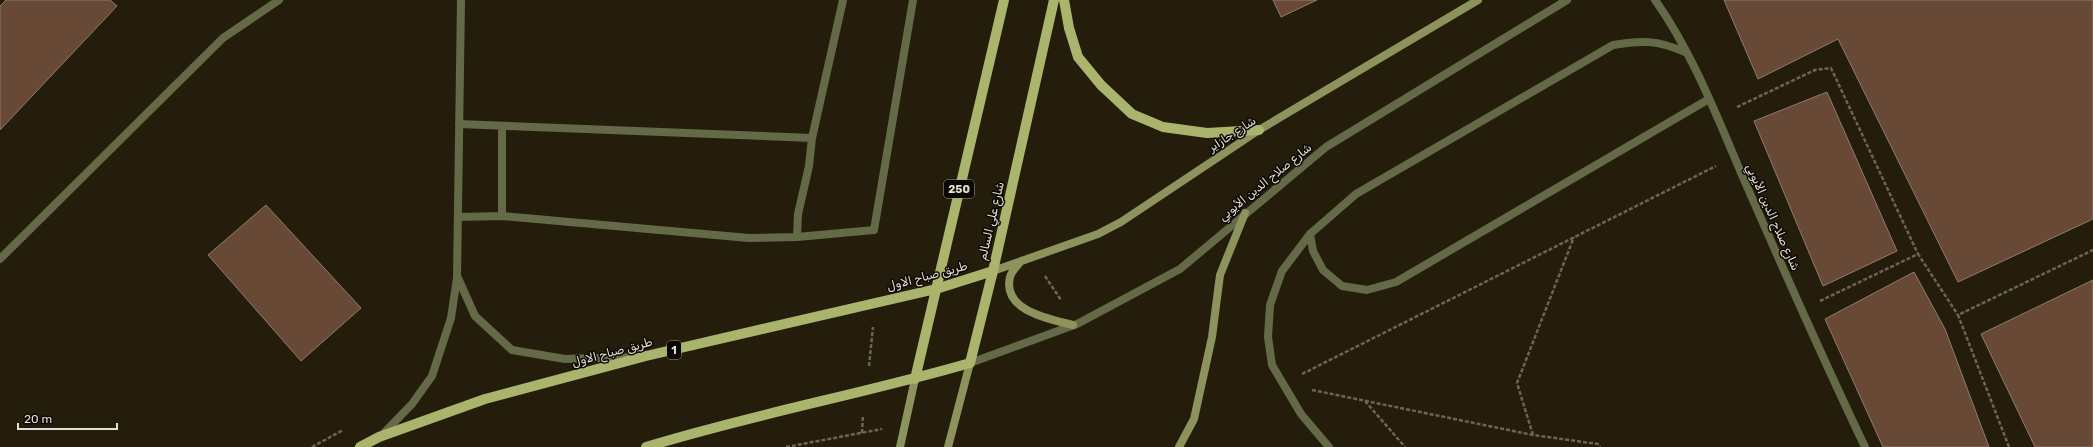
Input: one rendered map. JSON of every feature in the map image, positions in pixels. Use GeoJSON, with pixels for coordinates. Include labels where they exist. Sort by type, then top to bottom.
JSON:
{"type":"FeatureCollection","features":[{"type":"Feature","properties":{"kind":"main road","name":"250"},"geometry":{"type":"LineString","coordinates":[[915,379],[1004,0]]}},
{"type":"Feature","properties":{"kind":"main road","name":"شارع علي السالم"},"geometry":{"type":"LineString","coordinates":[[970,363],[993,271],[1054,0]]}},
{"type":"Feature","properties":{"kind":"main road"},"geometry":{"type":"LineString","coordinates":[[1064,0],[1069,28],[1078,57],[1101,85],[1132,114],[1163,127],[1208,133],[1259,130]]}},
{"type":"Feature","properties":{"kind":"main road","name":"طريق صباح الاول"},"geometry":{"type":"LineString","coordinates":[[360,447],[379,437],[484,399],[646,356],[936,289],[993,271]]}},
{"type":"Feature","properties":{"kind":"main road"},"geometry":{"type":"LineString","coordinates":[[646,447],[685,435],[915,379],[970,363]]}},
{"type":"Feature","properties":{"kind":"street"},"geometry":{"type":"LineString","coordinates":[[0,259],[223,38],[279,0]]}},
{"type":"Feature","properties":{"kind":"street"},"geometry":{"type":"LineString","coordinates":[[379,437],[412,404],[432,376],[452,318],[458,278],[461,0]]}},
{"type":"Feature","properties":{"kind":"street"},"geometry":{"type":"LineString","coordinates":[[798,237],[798,214],[809,166],[812,138],[843,0]]}},
{"type":"Feature","properties":{"kind":"street"},"geometry":{"type":"LineString","coordinates":[[458,217],[502,216],[749,238],[798,237],[874,230],[913,0]]}},
{"type":"Feature","properties":{"kind":"street","name":"شارع جازاير"},"geometry":{"type":"LineString","coordinates":[[993,271],[1098,234],[1121,222],[1259,130],[1478,0]]}},
{"type":"Feature","properties":{"kind":"street","name":"شارع صلاح الدين الأيوبي"},"geometry":{"type":"LineString","coordinates":[[970,363],[1073,325],[1180,269],[1245,213],[1326,147],[1567,0]]}},
{"type":"Feature","properties":{"kind":"street","name":"شارع صلاح الدين الأيوبي"},"geometry":{"type":"LineString","coordinates":[[1654,0],[1666,15],[1709,99],[1801,310],[1865,447]]}},
{"type":"Feature","properties":{"kind":"street"},"geometry":{"type":"LineString","coordinates":[[1329,447],[1301,414],[1272,365],[1268,337],[1270,305],[1282,271],[1310,234],[1356,194],[1613,45],[1639,41],[1666,44],[1685,52]]}},
{"type":"Feature","properties":{"kind":"street"},"geometry":{"type":"LineString","coordinates":[[1310,234],[1313,251],[1323,270],[1342,286],[1367,290],[1396,282],[1709,99]]}},
{"type":"Feature","properties":{"kind":"street"},"geometry":{"type":"LineString","coordinates":[[459,124],[812,138]]}},
{"type":"Feature","properties":{"kind":"street"},"geometry":{"type":"LineString","coordinates":[[502,126],[502,216]]}},
{"type":"Feature","properties":{"kind":"street"},"geometry":{"type":"LineString","coordinates":[[1179,447],[1194,418],[1212,337],[1220,275],[1245,213]]}},
{"type":"Feature","properties":{"kind":"street"},"geometry":{"type":"LineString","coordinates":[[1020,261],[1010,277],[1011,295],[1018,304],[1037,315],[1073,325]]}},
{"type":"Feature","properties":{"kind":"street"},"geometry":{"type":"LineString","coordinates":[[458,278],[475,316],[512,350],[565,360],[646,356]]}},
{"type":"Feature","properties":{"kind":"street","name":"شارع علي السالم"},"geometry":{"type":"LineString","coordinates":[[948,447],[970,363]]}},
{"type":"Feature","properties":{"kind":"street","name":"250"},"geometry":{"type":"LineString","coordinates":[[900,447],[915,379]]}},
{"type":"Feature","properties":{"kind":"path"},"geometry":{"type":"LineString","coordinates":[[1717,117],[1815,70],[1831,68],[1918,254],[1958,315],[2009,447]]}},
{"type":"Feature","properties":{"kind":"path"},"geometry":{"type":"LineString","coordinates":[[1283,384],[1734,157]]}},
{"type":"Feature","properties":{"kind":"path"},"geometry":{"type":"LineString","coordinates":[[1533,435],[1517,383],[1574,237]]}},
{"type":"Feature","properties":{"kind":"path"},"geometry":{"type":"LineString","coordinates":[[1958,315],[2093,250]]}},
{"type":"Feature","properties":{"kind":"path"},"geometry":{"type":"LineString","coordinates":[[1801,310],[1918,254]]}},
{"type":"Feature","properties":{"kind":"path"},"geometry":{"type":"LineString","coordinates":[[862,433],[876,303]]}},
{"type":"Feature","properties":{"kind":"path"},"geometry":{"type":"LineString","coordinates":[[1283,384],[1533,435],[1598,444],[1600,447]]}},
{"type":"Feature","properties":{"kind":"path"},"geometry":{"type":"LineString","coordinates":[[1365,401],[1405,447]]}},
{"type":"Feature","properties":{"kind":"path"},"geometry":{"type":"LineString","coordinates":[[786,447],[905,425]]}},
{"type":"Feature","properties":{"kind":"building"},"geometry":{"type":"Polygon","coordinates":[[[6,0],[110,0],[117,6],[0,130],[0,6],[6,0]]]}},
{"type":"Feature","properties":{"kind":"building"},"geometry":{"type":"Polygon","coordinates":[[[1273,0],[1317,0],[1281,17],[1273,0]]]}},
{"type":"Feature","properties":{"kind":"building"},"geometry":{"type":"Polygon","coordinates":[[[1724,0],[2093,0],[2093,219],[1958,282],[1838,39],[1758,79],[1724,0]]]}},
{"type":"Feature","properties":{"kind":"building"},"geometry":{"type":"Polygon","coordinates":[[[1827,92],[1897,251],[1823,286],[1754,121],[1827,92]]]}},
{"type":"Feature","properties":{"kind":"building"},"geometry":{"type":"Polygon","coordinates":[[[266,205],[361,308],[301,361],[208,255],[266,205]]]}},
{"type":"Feature","properties":{"kind":"building"},"geometry":{"type":"Polygon","coordinates":[[[1914,272],[1945,329],[1989,447],[1883,447],[1825,319],[1914,272]]]}},
{"type":"Feature","properties":{"kind":"building"},"geometry":{"type":"Polygon","coordinates":[[[2093,280],[2093,447],[2035,447],[1981,334],[2093,280]]]}}]}
